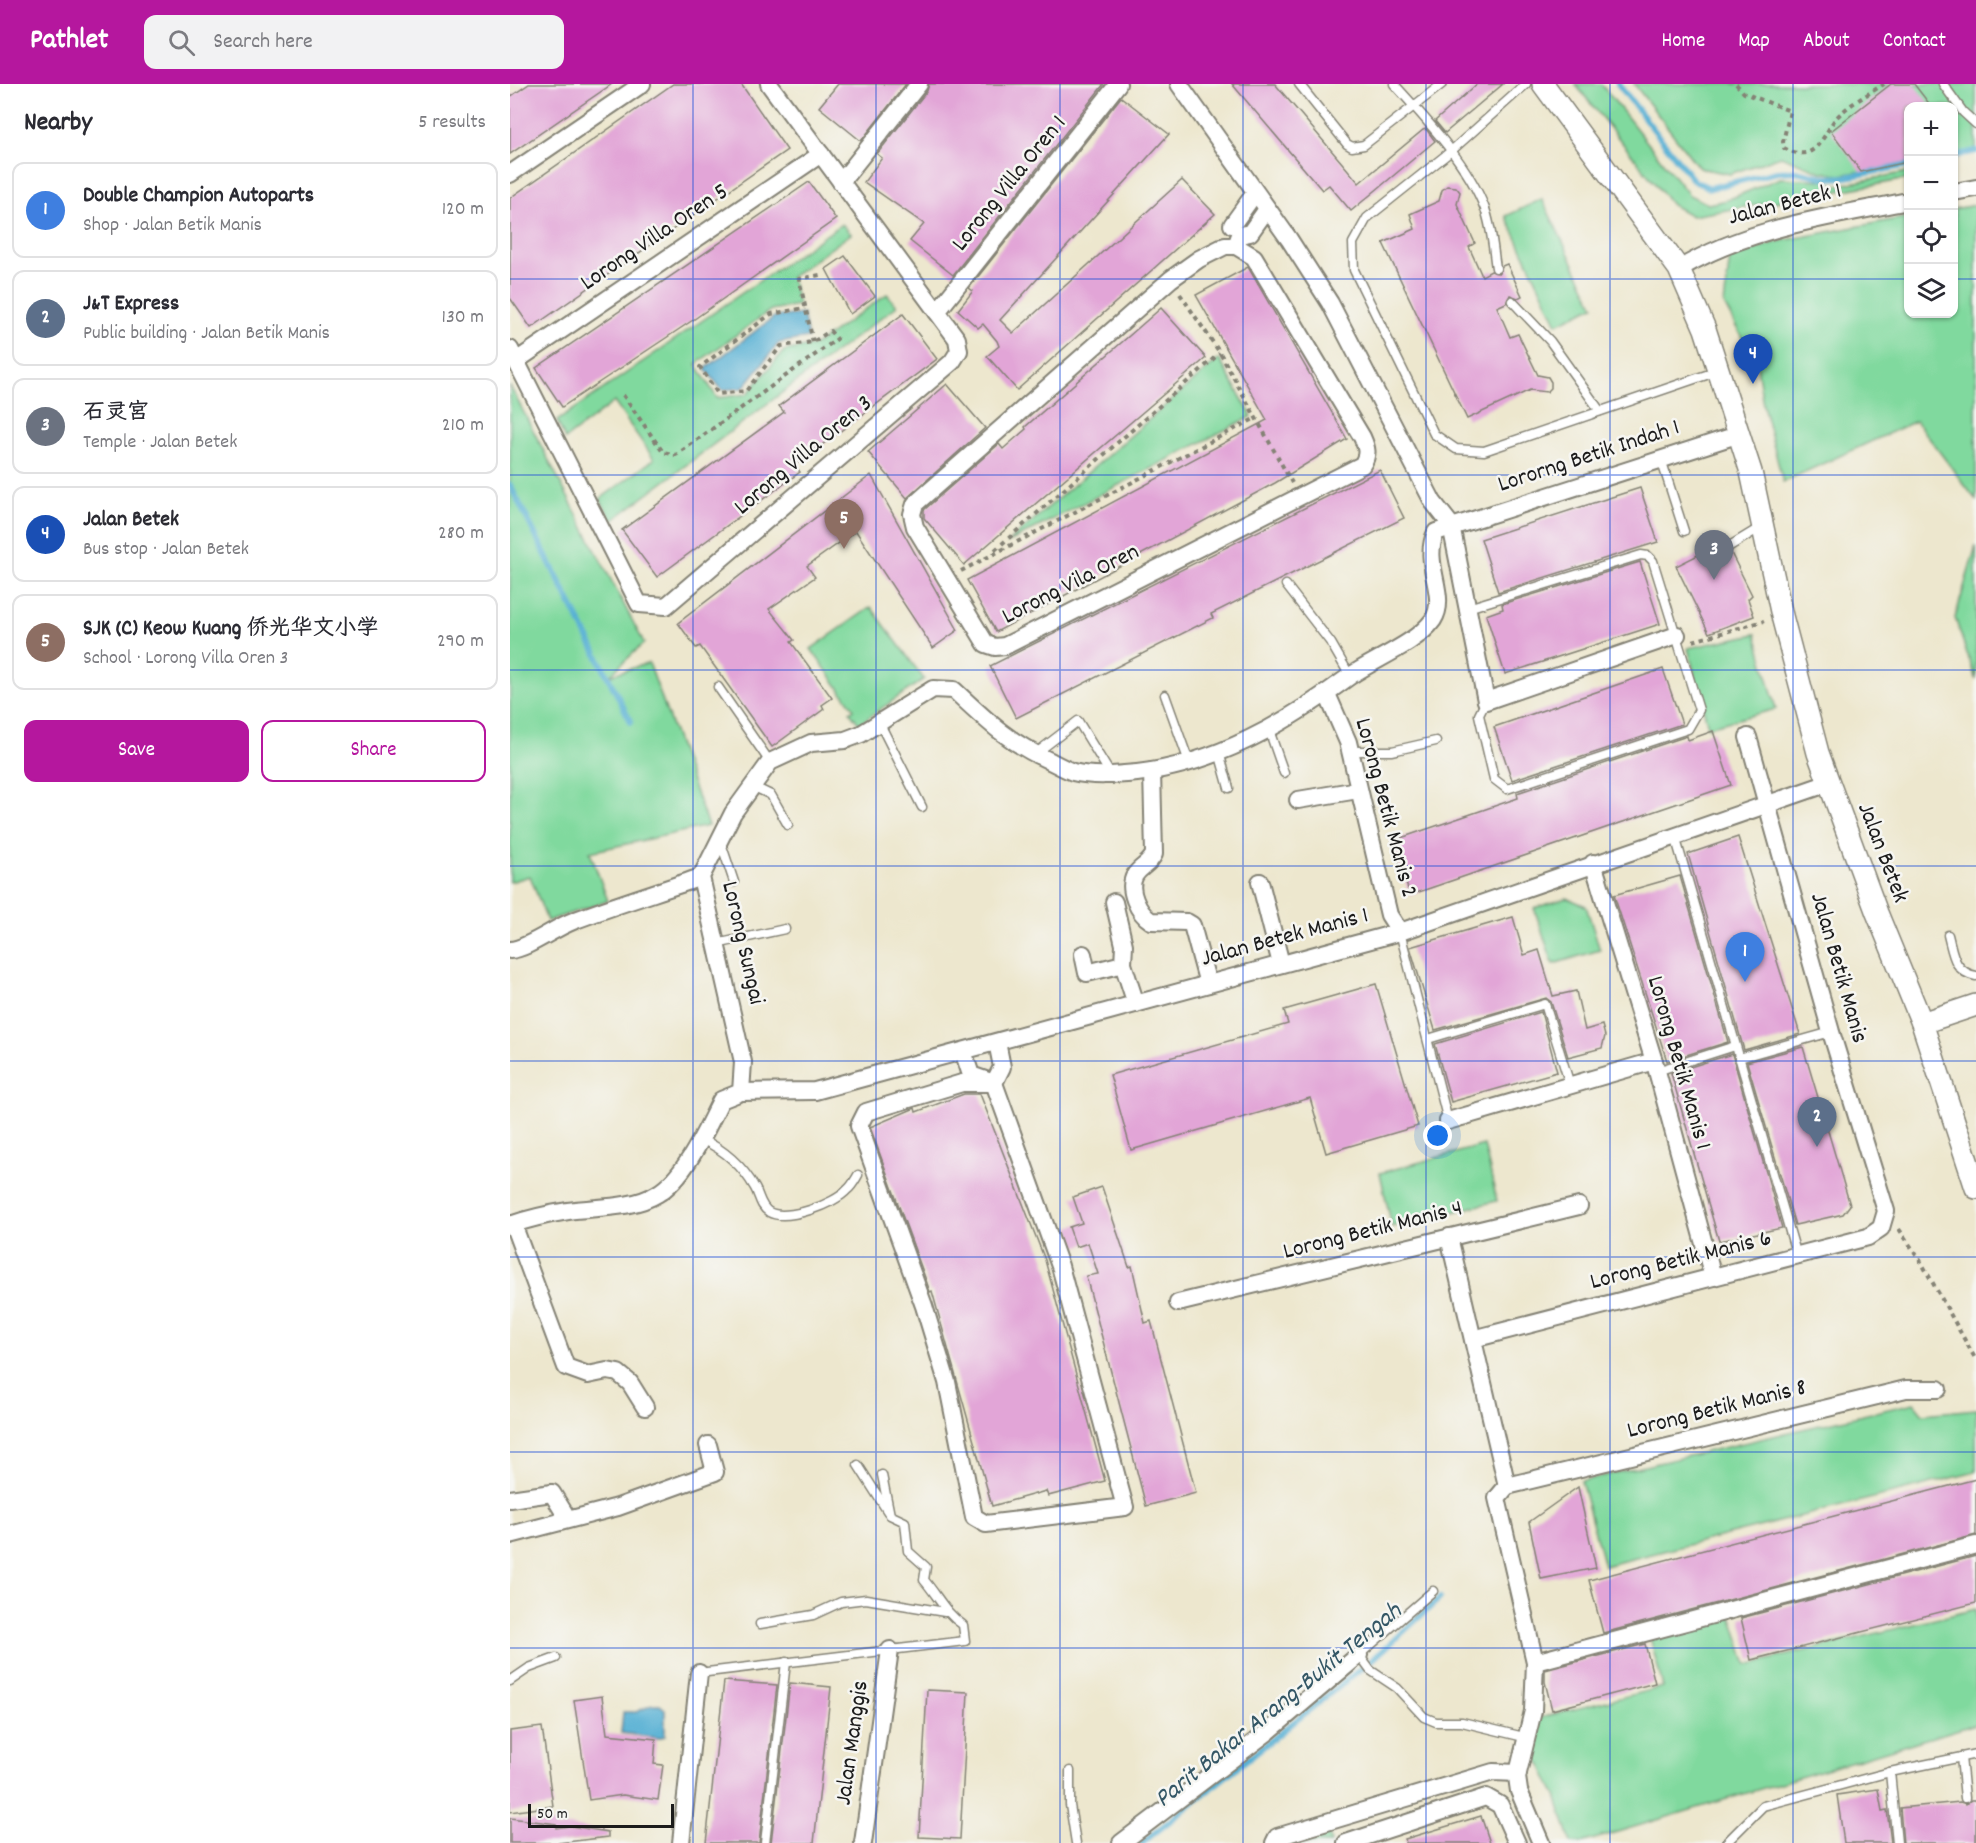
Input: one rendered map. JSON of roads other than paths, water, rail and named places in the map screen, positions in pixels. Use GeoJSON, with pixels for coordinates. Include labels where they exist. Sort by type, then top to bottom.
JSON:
{"type":"FeatureCollection","features":[{"type":"Feature","properties":{"kind":"street"},"geometry":{"type":"LineString","coordinates":[[510,174],[642,84]]}},
{"type":"Feature","properties":{"kind":"street","name":"Lorong Villa Oren 3"},"geometry":{"type":"LineString","coordinates":[[513,355],[639,604],[666,606],[952,362],[959,351],[957,339],[769,84]]}},
{"type":"Feature","properties":{"kind":"street"},"geometry":{"type":"LineString","coordinates":[[841,182],[919,84]]}},
{"type":"Feature","properties":{"kind":"street","name":"Lorong Villa Oren 1"},"geometry":{"type":"LineString","coordinates":[[937,312],[1118,84]]}},
{"type":"Feature","properties":{"kind":"street"},"geometry":{"type":"LineString","coordinates":[[1179,84],[1330,303],[1433,502],[1451,525],[1486,701],[1677,635]]}},
{"type":"Feature","properties":{"kind":"street","name":"Jalan Betek"},"geometry":{"type":"LineString","coordinates":[[1543,84],[1679,269],[1720,370],[1740,434],[1804,706],[1829,783],[1922,1023],[1976,1188]]}},
{"type":"Feature","properties":{"kind":"street","name":"Lorong Villa Oren 5"},"geometry":{"type":"LineString","coordinates":[[513,355],[821,154]]}},
{"type":"Feature","properties":{"kind":"street"},"geometry":{"type":"LineString","coordinates":[[1958,191],[1976,188]]}},
{"type":"Feature","properties":{"kind":"street"},"geometry":{"type":"LineString","coordinates":[[1236,235],[1255,194]]}},
{"type":"Feature","properties":{"kind":"street","name":"Jalan Betek 1"},"geometry":{"type":"LineString","coordinates":[[1679,269],[1719,247],[1768,230],[1904,202]]}},
{"type":"Feature","properties":{"kind":"street"},"geometry":{"type":"LineString","coordinates":[[1236,235],[1250,233],[1267,209]]}},
{"type":"Feature","properties":{"kind":"street","name":"Lorong Vila Oren"},"geometry":{"type":"LineString","coordinates":[[1236,235],[1254,257],[1367,449],[1367,457],[1362,465],[1005,646],[995,647],[986,644],[915,527],[912,514],[915,504],[1171,279],[1236,235]]}},
{"type":"Feature","properties":{"kind":"street","name":"Lororng Betik Indah 1"},"geometry":{"type":"LineString","coordinates":[[1451,525],[1740,434]]}},
{"type":"Feature","properties":{"kind":"street","name":"Lorong Sungai"},"geometry":{"type":"LineString","coordinates":[[741,1092],[743,1062],[701,877],[733,813],[751,785],[770,762],[811,743],[845,740],[880,724],[933,689],[946,688],[954,690],[1001,734],[1035,754],[1073,771],[1111,776],[1152,771],[1219,752],[1269,730],[1423,631],[1434,619],[1438,592],[1429,545],[1436,532],[1451,525]]}},
{"type":"Feature","properties":{"kind":"street","name":"Lorong Betik Manis 2"},"geometry":{"type":"LineString","coordinates":[[1328,694],[1350,751],[1389,915],[1400,932]]}},
{"type":"Feature","properties":{"kind":"street","name":"Jalan Betik Manis"},"geometry":{"type":"LineString","coordinates":[[1748,737],[1831,1032],[1886,1211]]}},
{"type":"Feature","properties":{"kind":"street"},"geometry":{"type":"LineString","coordinates":[[1152,771],[1154,854],[1150,862],[1135,876],[1132,890],[1143,917],[1150,921],[1186,922],[1192,925],[1208,984]]}},
{"type":"Feature","properties":{"kind":"street","name":"Jalan Betek Manis 1"},"geometry":{"type":"LineString","coordinates":[[741,1092],[815,1091],[1400,932],[1766,802],[1829,783]]}},
{"type":"Feature","properties":{"kind":"street"},"geometry":{"type":"LineString","coordinates":[[1298,800],[1358,790]]}},
{"type":"Feature","properties":{"kind":"street","name":"Lorong Betik Manis 1"},"geometry":{"type":"LineString","coordinates":[[1593,863],[1655,1066],[1713,1278]]}},
{"type":"Feature","properties":{"kind":"street"},"geometry":{"type":"LineString","coordinates":[[510,950],[520,949],[542,934],[572,921],[701,877]]}},
{"type":"Feature","properties":{"kind":"street"},"geometry":{"type":"LineString","coordinates":[[1260,882],[1281,964]]}},
{"type":"Feature","properties":{"kind":"street"},"geometry":{"type":"LineString","coordinates":[[1114,902],[1124,945],[1123,964],[1136,1004]]}},
{"type":"Feature","properties":{"kind":"street"},"geometry":{"type":"LineString","coordinates":[[1083,954],[1087,973],[1123,964]]}},
{"type":"Feature","properties":{"kind":"street"},"geometry":{"type":"LineString","coordinates":[[1922,1023],[1976,1005]]}},
{"type":"Feature","properties":{"kind":"street"},"geometry":{"type":"LineString","coordinates":[[994,1083],[962,1083],[866,1112],[859,1126],[924,1306],[947,1382],[974,1517],[986,1524],[1125,1507],[1060,1266],[994,1083],[1002,1067],[997,1041]]}},
{"type":"Feature","properties":{"kind":"street"},"geometry":{"type":"LineString","coordinates":[[963,1051],[971,1075],[994,1083]]}},
{"type":"Feature","properties":{"kind":"street"},"geometry":{"type":"LineString","coordinates":[[1448,1121],[1570,1086],[1655,1066]]}},
{"type":"Feature","properties":{"kind":"street"},"geometry":{"type":"LineString","coordinates":[[645,1407],[630,1383],[618,1373],[607,1371],[588,1375],[566,1367],[512,1225],[564,1211],[641,1201],[659,1194],[680,1171],[701,1139],[721,1100],[741,1092]]}},
{"type":"Feature","properties":{"kind":"street","name":"Lorong Betik Manis 4"},"geometry":{"type":"LineString","coordinates":[[1178,1303],[1579,1206]]}},
{"type":"Feature","properties":{"kind":"street","name":"Lorong Betik Manis 6"},"geometry":{"type":"LineString","coordinates":[[1473,1339],[1868,1238],[1881,1228],[1886,1211]]}},
{"type":"Feature","properties":{"kind":"street"},"geometry":{"type":"LineString","coordinates":[[1449,1237],[1507,1486],[1497,1498],[1535,1662],[1536,1687],[1528,1738],[1518,1773],[1519,1791],[1540,1843]]}},
{"type":"Feature","properties":{"kind":"street","name":"Lorong Betik Manis 8"},"geometry":{"type":"LineString","coordinates":[[1507,1486],[1906,1389],[1938,1389]]}},
{"type":"Feature","properties":{"kind":"street"},"geometry":{"type":"LineString","coordinates":[[510,1534],[618,1507],[715,1472],[708,1444]]}},
{"type":"Feature","properties":{"kind":"street"},"geometry":{"type":"LineString","coordinates":[[510,1499],[552,1493],[568,1519]]}},
{"type":"Feature","properties":{"kind":"street"},"geometry":{"type":"LineString","coordinates":[[1535,1662],[1976,1545]]}},
{"type":"Feature","properties":{"kind":"street","name":"Jalan Manggis"},"geometry":{"type":"LineString","coordinates":[[863,1843],[890,1650]]}},
{"type":"Feature","properties":{"kind":"street"},"geometry":{"type":"LineString","coordinates":[[1121,1843],[1140,1837],[1359,1655]]}},
{"type":"Feature","properties":{"kind":"street"},"geometry":{"type":"LineString","coordinates":[[681,1843],[699,1673]]}},
{"type":"Feature","properties":{"kind":"street"},"geometry":{"type":"LineString","coordinates":[[1274,1843],[1277,1837],[1493,1772],[1518,1773]]}},
{"type":"Feature","properties":{"kind":"street"},"geometry":{"type":"LineString","coordinates":[[1346,1843],[1486,1797],[1494,1799],[1500,1805],[1517,1843]]}},
{"type":"Feature","properties":{"kind":"lane"},"geometry":{"type":"LineString","coordinates":[[1299,84],[1347,144],[1352,147],[1364,145],[1442,84]]}},
{"type":"Feature","properties":{"kind":"lane"},"geometry":{"type":"LineString","coordinates":[[1394,84],[1450,152],[1484,206],[1496,268]]}},
{"type":"Feature","properties":{"kind":"lane"},"geometry":{"type":"LineString","coordinates":[[1526,84],[1450,152],[1367,218],[1353,243],[1351,256],[1354,270],[1434,434],[1456,449],[1470,452],[1484,451],[1720,370]]}},
{"type":"Feature","properties":{"kind":"lane"},"geometry":{"type":"LineString","coordinates":[[1943,84],[1963,112],[1976,124]]}},
{"type":"Feature","properties":{"kind":"lane"},"geometry":{"type":"LineString","coordinates":[[1512,300],[1556,348],[1600,411]]}},
{"type":"Feature","properties":{"kind":"lane"},"geometry":{"type":"LineString","coordinates":[[1662,459],[1684,531]]}},
{"type":"Feature","properties":{"kind":"lane"},"geometry":{"type":"LineString","coordinates":[[1720,552],[1761,527]]}},
{"type":"Feature","properties":{"kind":"lane"},"geometry":{"type":"LineString","coordinates":[[1467,608],[1641,555],[1648,556],[1653,561],[1699,710],[1688,729],[1507,789],[1494,779],[1479,715],[1486,701]]}},
{"type":"Feature","properties":{"kind":"lane"},"geometry":{"type":"LineString","coordinates":[[1286,585],[1331,643],[1350,676]]}},
{"type":"Feature","properties":{"kind":"lane"},"geometry":{"type":"LineString","coordinates":[[718,687],[770,762]]}},
{"type":"Feature","properties":{"kind":"lane"},"geometry":{"type":"LineString","coordinates":[[1165,695],[1189,762]]}},
{"type":"Feature","properties":{"kind":"lane"},"geometry":{"type":"LineString","coordinates":[[1035,754],[1078,721],[1111,776]]}},
{"type":"Feature","properties":{"kind":"lane"},"geometry":{"type":"LineString","coordinates":[[880,724],[922,807]]}},
{"type":"Feature","properties":{"kind":"lane"},"geometry":{"type":"LineString","coordinates":[[1269,730],[1284,773]]}},
{"type":"Feature","properties":{"kind":"lane"},"geometry":{"type":"LineString","coordinates":[[1350,751],[1392,751],[1436,741]]}},
{"type":"Feature","properties":{"kind":"lane"},"geometry":{"type":"LineString","coordinates":[[1219,752],[1229,788]]}},
{"type":"Feature","properties":{"kind":"lane"},"geometry":{"type":"LineString","coordinates":[[751,785],[771,795],[788,825]]}},
{"type":"Feature","properties":{"kind":"lane"},"geometry":{"type":"LineString","coordinates":[[1675,836],[1797,1256]]}},
{"type":"Feature","properties":{"kind":"lane"},"geometry":{"type":"LineString","coordinates":[[719,840],[734,882]]}},
{"type":"Feature","properties":{"kind":"lane"},"geometry":{"type":"LineString","coordinates":[[716,944],[785,929]]}},
{"type":"Feature","properties":{"kind":"lane"},"geometry":{"type":"LineString","coordinates":[[1400,932],[1448,1121]]}},
{"type":"Feature","properties":{"kind":"lane"},"geometry":{"type":"LineString","coordinates":[[1948,935],[1956,964],[1968,974],[1976,975]]}},
{"type":"Feature","properties":{"kind":"lane"},"geometry":{"type":"LineString","coordinates":[[1428,1039],[1545,1004],[1570,1086]]}},
{"type":"Feature","properties":{"kind":"lane"},"geometry":{"type":"LineString","coordinates":[[1739,1058],[1831,1032]]}},
{"type":"Feature","properties":{"kind":"lane"},"geometry":{"type":"LineString","coordinates":[[1655,1066],[1735,1046]]}},
{"type":"Feature","properties":{"kind":"lane"},"geometry":{"type":"LineString","coordinates":[[701,1139],[720,1148],[735,1161],[757,1191],[761,1204],[770,1212],[782,1215],[824,1205],[847,1191],[858,1175]]}},
{"type":"Feature","properties":{"kind":"lane"},"geometry":{"type":"LineString","coordinates":[[858,1465],[890,1515],[904,1522],[908,1551],[926,1567],[924,1580],[941,1599],[945,1612]]}},
{"type":"Feature","properties":{"kind":"lane"},"geometry":{"type":"LineString","coordinates":[[882,1475],[890,1515]]}},
{"type":"Feature","properties":{"kind":"lane"},"geometry":{"type":"LineString","coordinates":[[1433,1591],[1359,1655],[1370,1670],[1397,1688],[1424,1717],[1436,1722],[1462,1722],[1528,1738]]}},
{"type":"Feature","properties":{"kind":"lane"},"geometry":{"type":"LineString","coordinates":[[699,1673],[965,1641],[963,1625],[945,1612],[866,1599],[842,1602],[813,1615],[760,1624]]}},
{"type":"Feature","properties":{"kind":"lane"},"geometry":{"type":"LineString","coordinates":[[510,1681],[529,1668],[556,1658]]}},
{"type":"Feature","properties":{"kind":"lane"},"geometry":{"type":"LineString","coordinates":[[765,1843],[786,1662]]}},
{"type":"Feature","properties":{"kind":"lane"},"geometry":{"type":"LineString","coordinates":[[1726,1843],[1763,1806],[1890,1772],[1976,1754]]}},
{"type":"Feature","properties":{"kind":"lane"},"geometry":{"type":"LineString","coordinates":[[1961,1757],[1965,1798]]}},
{"type":"Feature","properties":{"kind":"lane"},"geometry":{"type":"LineString","coordinates":[[1070,1771],[1070,1805],[1076,1843]]}},
{"type":"Feature","properties":{"kind":"lane"},"geometry":{"type":"LineString","coordinates":[[1890,1772],[1897,1843]]}},
{"type":"Feature","properties":{"kind":"water"},"geometry":{"type":"Polygon","coordinates":[[[803,314],[808,338],[779,343],[743,388],[722,390],[705,369],[774,317],[803,314]]]}},
{"type":"Feature","properties":{"kind":"water"},"geometry":{"type":"Polygon","coordinates":[[[652,1705],[660,1705],[665,1709],[665,1736],[658,1738],[621,1733],[623,1712],[636,1712],[652,1705]]]}},
{"type":"Feature","properties":{"kind":"waterway"},"geometry":{"type":"LineString","coordinates":[[1618,84],[1694,181],[1710,188],[1777,172],[1796,171],[1827,178],[1846,177],[1904,166]]}},
{"type":"Feature","properties":{"kind":"waterway"},"geometry":{"type":"LineString","coordinates":[[1958,155],[1976,151]]}},
{"type":"Feature","properties":{"kind":"waterway"},"geometry":{"type":"LineString","coordinates":[[510,485],[631,722]]}},
{"type":"Feature","properties":{"kind":"waterway","name":"Parit Bakar Arang-Bukit Tengah"},"geometry":{"type":"LineString","coordinates":[[1142,1843],[1373,1659],[1440,1598]]}},
{"type":"Feature","properties":{"kind":"place","name":"Jalan Betek"},"geometry":{"type":"Point","coordinates":[1753,384]}},
{"type":"Feature","properties":{"kind":"place","name":"SJK (C) Keow Kuang 侨光华文小学"},"geometry":{"type":"Point","coordinates":[844,549]}},
{"type":"Feature","properties":{"kind":"place","name":"石灵宫"},"geometry":{"type":"Point","coordinates":[1714,580]}},
{"type":"Feature","properties":{"kind":"place","name":"Double Champion Autoparts"},"geometry":{"type":"Point","coordinates":[1745,982]}},
{"type":"Feature","properties":{"kind":"place","name":"J&T Express"},"geometry":{"type":"Point","coordinates":[1817,1147]}}]}
